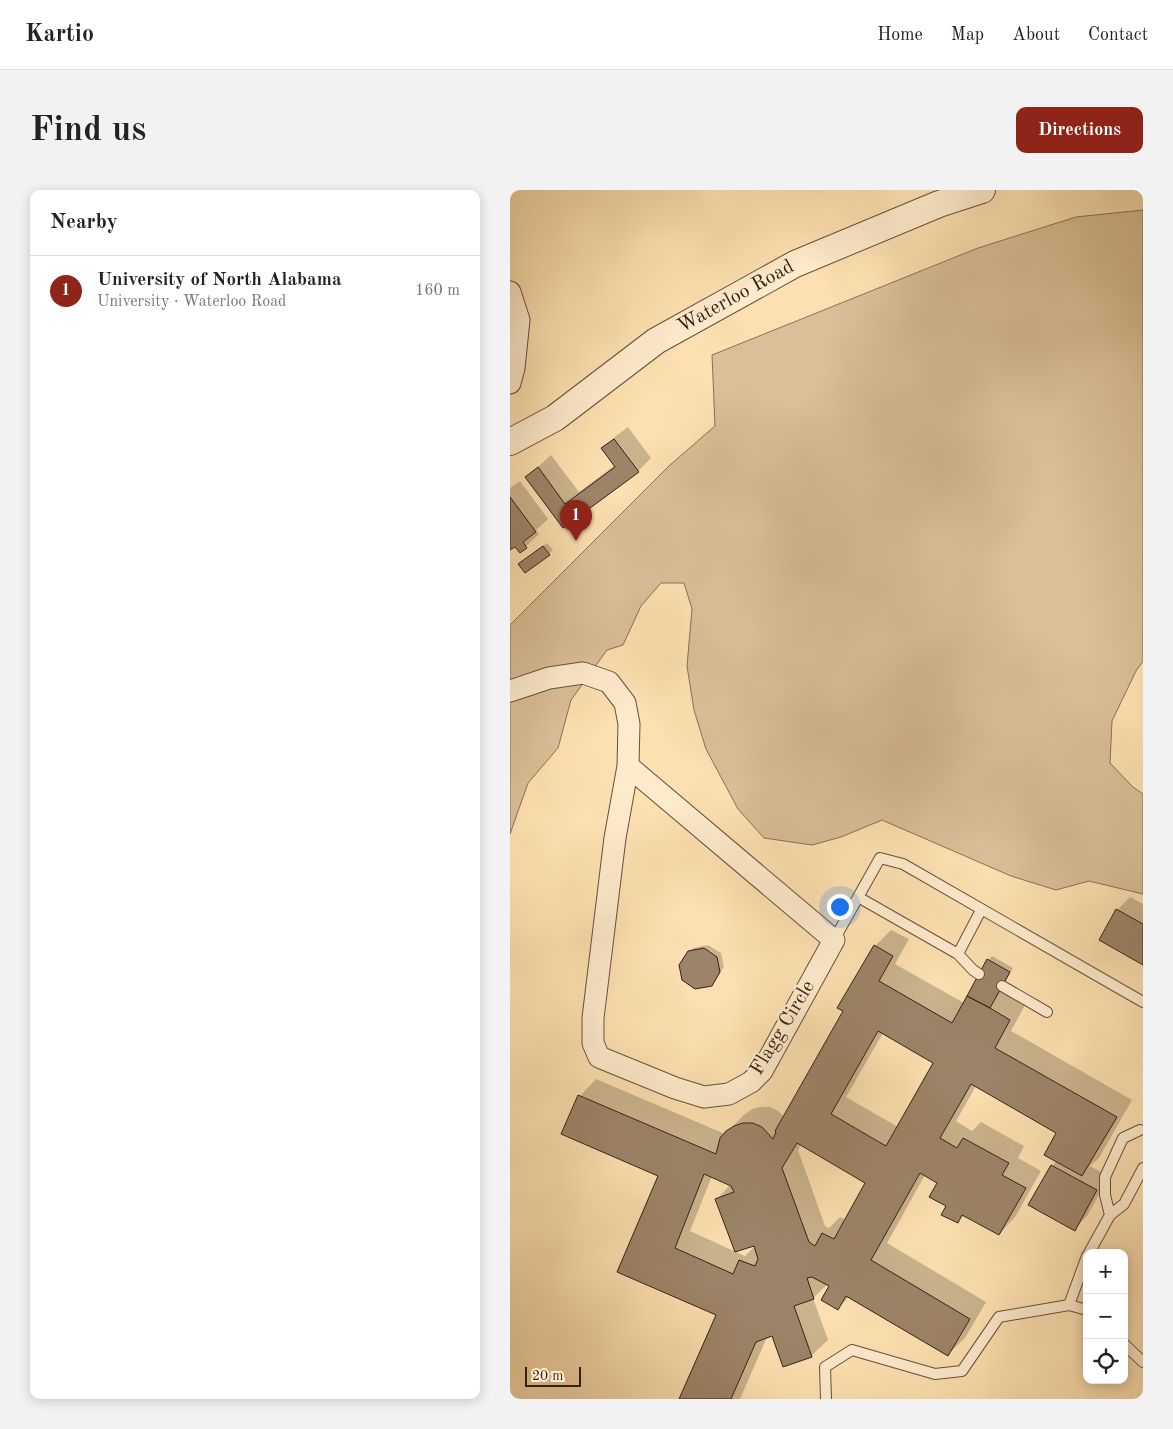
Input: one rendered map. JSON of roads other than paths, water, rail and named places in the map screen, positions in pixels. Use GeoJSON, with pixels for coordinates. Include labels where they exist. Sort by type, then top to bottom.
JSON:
{"type":"FeatureCollection","features":[{"type":"Feature","properties":{"kind":"street","name":"Waterloo Road"},"geometry":{"type":"LineString","coordinates":[[510,442],[554,418],[656,341],[794,264],[939,204],[982,190]]}},
{"type":"Feature","properties":{"kind":"street"},"geometry":{"type":"LineString","coordinates":[[510,292],[519,320],[514,368],[510,383]]}},
{"type":"Feature","properties":{"kind":"street","name":"Flagg Circle"},"geometry":{"type":"LineString","coordinates":[[510,690],[549,678],[583,673],[609,682],[625,703],[629,724],[628,766],[615,838],[593,1018],[593,1043],[599,1057],[675,1088],[704,1097],[729,1094],[751,1082],[762,1071],[834,940]]}},
{"type":"Feature","properties":{"kind":"street"},"geometry":{"type":"LineString","coordinates":[[628,766],[834,940]]}},
{"type":"Feature","properties":{"kind":"lane"},"geometry":{"type":"LineString","coordinates":[[834,940],[880,858],[903,864],[1143,1002]]}},
{"type":"Feature","properties":{"kind":"lane"},"geometry":{"type":"LineString","coordinates":[[858,897],[958,954],[979,974]]}},
{"type":"Feature","properties":{"kind":"lane"},"geometry":{"type":"LineString","coordinates":[[958,954],[981,910]]}},
{"type":"Feature","properties":{"kind":"lane"},"geometry":{"type":"LineString","coordinates":[[1002,986],[1047,1012]]}},
{"type":"Feature","properties":{"kind":"lane"},"geometry":{"type":"LineString","coordinates":[[1110,1215],[1105,1194],[1105,1176],[1123,1138],[1142,1131]]}},
{"type":"Feature","properties":{"kind":"lane"},"geometry":{"type":"LineString","coordinates":[[1091,1249],[1110,1215],[1124,1204],[1143,1168]]}},
{"type":"Feature","properties":{"kind":"lane"},"geometry":{"type":"LineString","coordinates":[[1069,1305],[1083,1267]]}},
{"type":"Feature","properties":{"kind":"lane"},"geometry":{"type":"LineString","coordinates":[[826,1399],[825,1367],[852,1350],[935,1374],[962,1371],[999,1317],[1069,1305],[1083,1309]]}},
{"type":"Feature","properties":{"kind":"lane"},"geometry":{"type":"LineString","coordinates":[[1128,1348],[1143,1362]]}},
{"type":"Feature","properties":{"kind":"place","name":"University of North Alabama"},"geometry":{"type":"Point","coordinates":[576,541]}}]}
